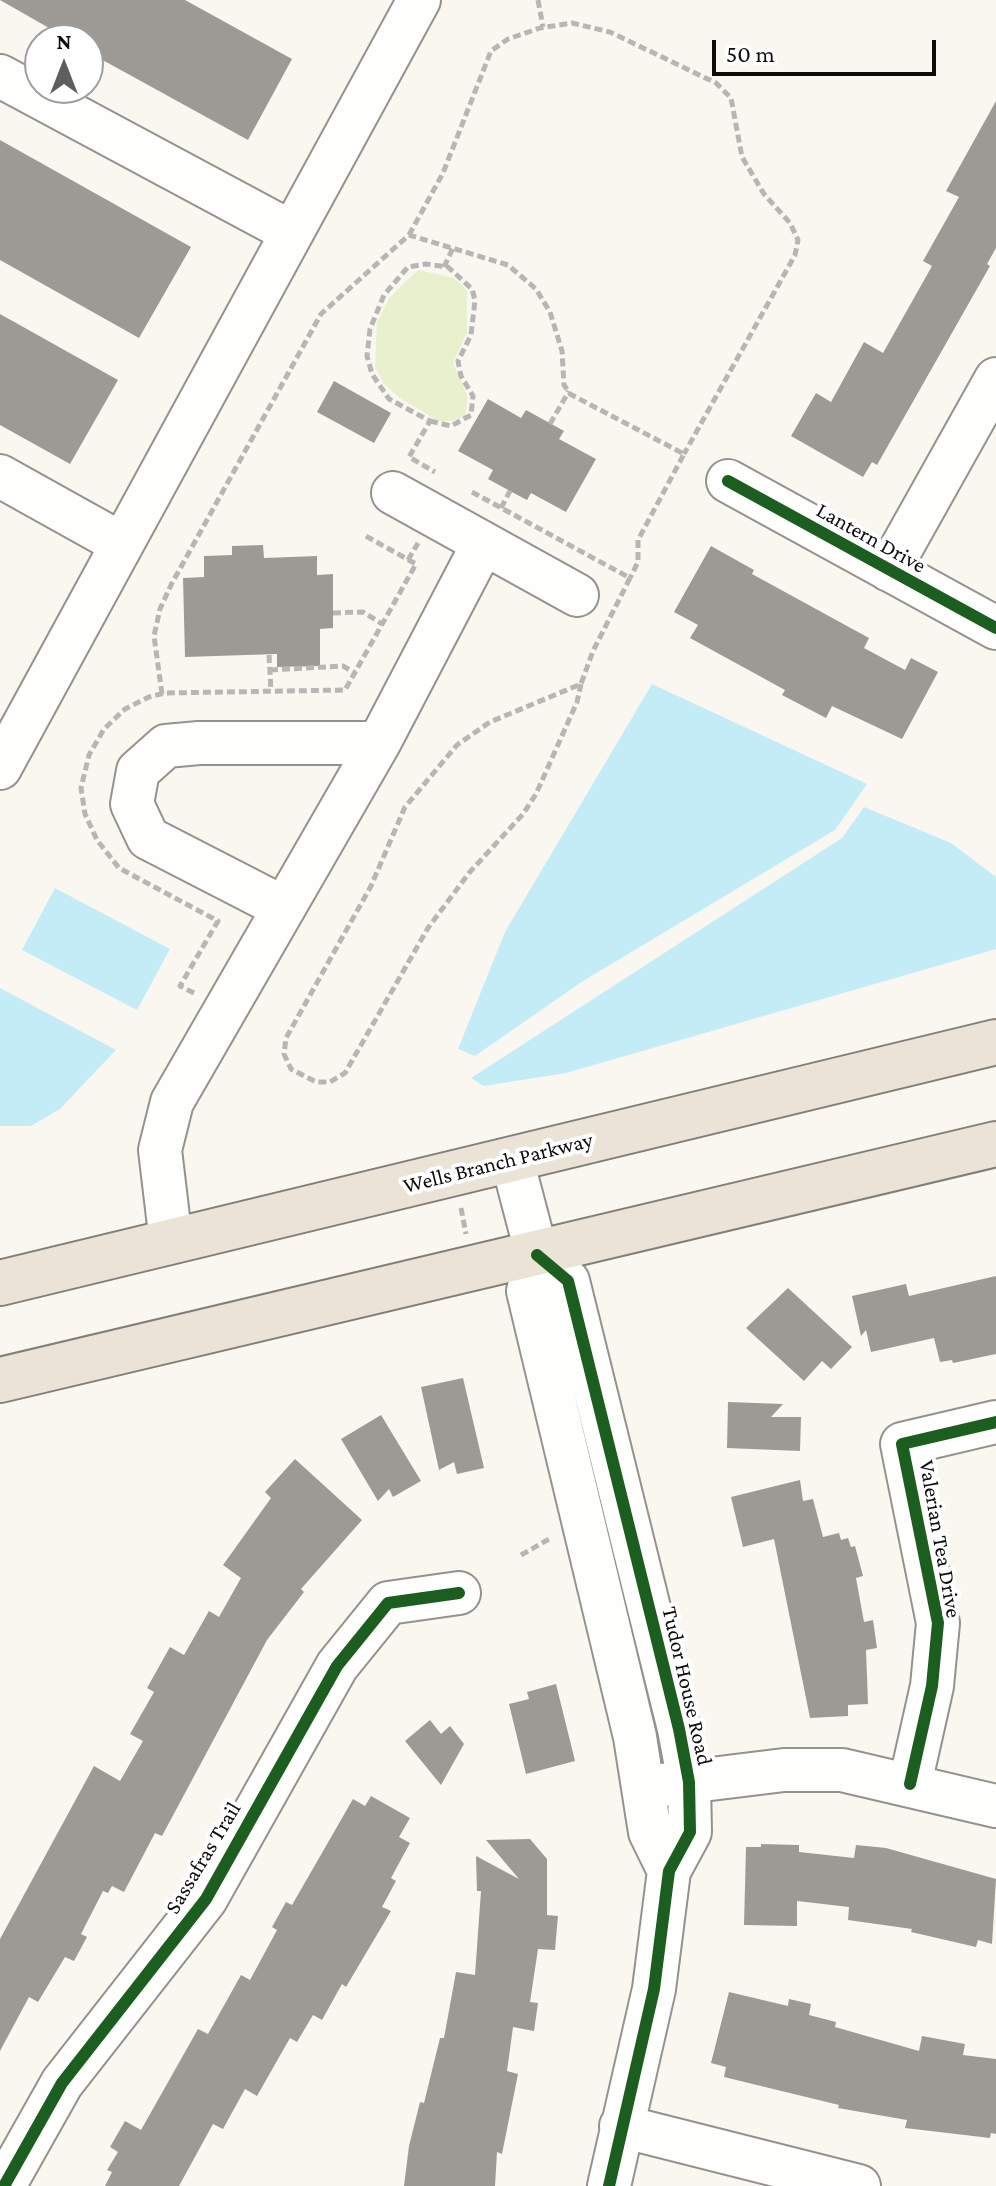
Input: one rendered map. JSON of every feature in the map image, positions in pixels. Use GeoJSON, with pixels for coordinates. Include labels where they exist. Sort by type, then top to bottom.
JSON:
{"type":"FeatureCollection","features":[{"type":"Feature","properties":{"kind":"main road","name":"Wells Branch Parkway"},"geometry":{"type":"LineString","coordinates":[[0,1283],[996,1042]]}},
{"type":"Feature","properties":{"kind":"main road"},"geometry":{"type":"LineString","coordinates":[[0,1380],[996,1144]]}},
{"type":"Feature","properties":{"kind":"street"},"geometry":{"type":"LineString","coordinates":[[0,768],[289,231],[419,0]]}},
{"type":"Feature","properties":{"kind":"street"},"geometry":{"type":"LineString","coordinates":[[0,76],[289,231]]}},
{"type":"Feature","properties":{"kind":"street"},"geometry":{"type":"LineString","coordinates":[[889,570],[996,379]]}},
{"type":"Feature","properties":{"kind":"street"},"geometry":{"type":"LineString","coordinates":[[0,476],[122,544]]}},
{"type":"Feature","properties":{"kind":"street","name":"Lantern Drive"},"geometry":{"type":"LineString","coordinates":[[728,481],[996,628]]}},
{"type":"Feature","properties":{"kind":"street"},"geometry":{"type":"LineString","coordinates":[[393,493],[492,526],[577,595]]}},
{"type":"Feature","properties":{"kind":"street"},"geometry":{"type":"LineString","coordinates":[[171,1242],[160,1150],[172,1102],[379,743],[492,526]]}},
{"type":"Feature","properties":{"kind":"street"},"geometry":{"type":"LineString","coordinates":[[284,908],[148,838],[132,804],[138,771],[166,746],[199,743],[379,743]]}},
{"type":"Feature","properties":{"kind":"street"},"geometry":{"type":"LineString","coordinates":[[512,1160],[537,1255],[528,1291],[644,1787],[650,1832],[669,1871]]}},
{"type":"Feature","properties":{"kind":"street","name":"Tudor House Road"},"geometry":{"type":"LineString","coordinates":[[537,1255],[568,1281],[679,1729],[689,1782],[690,1832],[669,1871],[654,1989],[609,2186]]}},
{"type":"Feature","properties":{"kind":"street","name":"Valerian Tea Drive"},"geometry":{"type":"LineString","coordinates":[[910,1784],[932,1686],[938,1623],[902,1444],[996,1422]]}},
{"type":"Feature","properties":{"kind":"street","name":"Sassafras Trail"},"geometry":{"type":"LineString","coordinates":[[4,2186],[62,2083],[206,1899],[337,1666],[388,1603],[459,1593]]}},
{"type":"Feature","properties":{"kind":"street"},"geometry":{"type":"LineString","coordinates":[[644,1787],[784,1770],[842,1770],[996,1806]]}},
{"type":"Feature","properties":{"kind":"street"},"geometry":{"type":"LineString","coordinates":[[621,2126],[859,2186]]}},
{"type":"Feature","properties":{"kind":"path"},"geometry":{"type":"LineString","coordinates":[[538,0],[543,27]]}},
{"type":"Feature","properties":{"kind":"path"},"geometry":{"type":"LineString","coordinates":[[162,694],[154,636],[160,609],[321,314],[409,235],[443,173],[491,51],[508,39],[543,27],[572,23],[610,32],[716,83],[731,98],[742,157],[764,194],[790,223],[798,240],[795,255],[638,540],[638,562],[630,578]]}},
{"type":"Feature","properties":{"kind":"path"},"geometry":{"type":"LineString","coordinates":[[409,235],[508,265],[536,289],[550,312],[562,351],[564,385],[569,391],[684,454]]}},
{"type":"Feature","properties":{"kind":"path"},"geometry":{"type":"LineString","coordinates":[[444,267],[453,248]]}},
{"type":"Feature","properties":{"kind":"path"},"geometry":{"type":"LineString","coordinates":[[550,424],[569,391]]}},
{"type":"Feature","properties":{"kind":"path"},"geometry":{"type":"LineString","coordinates":[[492,526],[510,491]]}},
{"type":"Feature","properties":{"kind":"path"},"geometry":{"type":"LineString","coordinates":[[408,560],[420,539]]}},
{"type":"Feature","properties":{"kind":"path"},"geometry":{"type":"LineString","coordinates":[[333,613],[363,612],[382,624]]}},
{"type":"Feature","properties":{"kind":"path"},"geometry":{"type":"LineString","coordinates":[[269,655],[271,691]]}},
{"type":"Feature","properties":{"kind":"path"},"geometry":{"type":"LineString","coordinates":[[270,670],[343,666],[355,673]]}},
{"type":"Feature","properties":{"kind":"path"},"geometry":{"type":"LineString","coordinates":[[459,1196],[468,1249]]}},
{"type":"Feature","properties":{"kind":"path"},"geometry":{"type":"LineString","coordinates":[[521,1555],[564,1533]]}},
{"type":"Feature","properties":{"kind":"green space"},"geometry":{"type":"Polygon","coordinates":[[[418,270],[454,278],[467,290],[467,332],[453,363],[467,395],[467,406],[465,416],[452,421],[438,421],[400,398],[383,383],[375,367],[377,322],[390,297],[418,270]]]}},
{"type":"Feature","properties":{"kind":"water"},"geometry":{"type":"Polygon","coordinates":[[[652,684],[867,784],[835,830],[583,981],[475,1056],[458,1049],[505,932],[652,684]]]}},
{"type":"Feature","properties":{"kind":"water"},"geometry":{"type":"Polygon","coordinates":[[[864,807],[951,843],[996,877],[996,949],[566,1073],[484,1086],[471,1078],[842,838],[864,807]]]}},
{"type":"Feature","properties":{"kind":"water"},"geometry":{"type":"Polygon","coordinates":[[[55,888],[170,949],[137,1010],[22,950],[55,888]]]}},
{"type":"Feature","properties":{"kind":"water"},"geometry":{"type":"Polygon","coordinates":[[[0,988],[116,1050],[60,1109],[31,1126],[0,1126],[0,988]]]}},
{"type":"Feature","properties":{"kind":"building"},"geometry":{"type":"Polygon","coordinates":[[[0,0],[185,0],[292,59],[248,140],[104,61],[104,24],[42,24],[0,0]]]}},
{"type":"Feature","properties":{"kind":"building"},"geometry":{"type":"Polygon","coordinates":[[[996,101],[996,248],[987,264],[990,266],[877,465],[872,462],[863,477],[791,436],[816,393],[831,402],[864,342],[883,353],[932,266],[923,261],[959,197],[946,191],[996,101]]]}},
{"type":"Feature","properties":{"kind":"building"},"geometry":{"type":"Polygon","coordinates":[[[0,140],[191,247],[139,338],[0,260],[0,140]]]}},
{"type":"Feature","properties":{"kind":"building"},"geometry":{"type":"Polygon","coordinates":[[[0,314],[118,380],[70,464],[0,425],[0,314]]]}},
{"type":"Feature","properties":{"kind":"building"},"geometry":{"type":"Polygon","coordinates":[[[334,381],[391,413],[374,443],[317,412],[334,381]]]}},
{"type":"Feature","properties":{"kind":"building"},"geometry":{"type":"Polygon","coordinates":[[[488,399],[521,418],[526,410],[564,431],[559,439],[596,459],[566,512],[531,493],[527,500],[488,479],[493,470],[458,451],[488,399]]]}},
{"type":"Feature","properties":{"kind":"building"},"geometry":{"type":"Polygon","coordinates":[[[263,545],[264,558],[317,556],[317,575],[333,574],[333,628],[320,629],[320,666],[277,667],[277,654],[185,657],[183,578],[204,577],[204,556],[232,555],[232,546],[263,545]]]}},
{"type":"Feature","properties":{"kind":"building"},"geometry":{"type":"Polygon","coordinates":[[[711,546],[754,570],[752,574],[869,638],[864,648],[905,670],[911,658],[938,672],[902,739],[832,706],[826,718],[782,695],[785,690],[690,638],[698,625],[674,612],[711,546]]]}},
{"type":"Feature","properties":{"kind":"building"},"geometry":{"type":"Polygon","coordinates":[[[996,1276],[996,1354],[953,1363],[952,1360],[940,1362],[934,1338],[871,1352],[866,1330],[861,1336],[852,1296],[906,1284],[909,1296],[996,1276]]]}},
{"type":"Feature","properties":{"kind":"building"},"geometry":{"type":"Polygon","coordinates":[[[788,1288],[852,1347],[831,1369],[822,1361],[804,1381],[746,1328],[788,1288]]]}},
{"type":"Feature","properties":{"kind":"building"},"geometry":{"type":"Polygon","coordinates":[[[463,1378],[484,1468],[457,1474],[454,1462],[439,1470],[421,1387],[463,1378]]]}},
{"type":"Feature","properties":{"kind":"building"},"geometry":{"type":"Polygon","coordinates":[[[728,1402],[783,1404],[771,1417],[801,1417],[800,1451],[727,1448],[728,1402]]]}},
{"type":"Feature","properties":{"kind":"building"},"geometry":{"type":"Polygon","coordinates":[[[381,1415],[421,1481],[393,1497],[389,1489],[378,1501],[341,1439],[381,1415]]]}},
{"type":"Feature","properties":{"kind":"building"},"geometry":{"type":"Polygon","coordinates":[[[295,1459],[362,1520],[301,1589],[304,1592],[267,1640],[162,1836],[155,1833],[124,1892],[112,1886],[108,1893],[103,1891],[81,1934],[87,1937],[74,1961],[65,1957],[38,2002],[29,1997],[0,2051],[0,1939],[94,1766],[120,1781],[143,1741],[130,1734],[154,1692],[147,1688],[170,1647],[184,1655],[209,1611],[219,1617],[241,1578],[223,1565],[271,1498],[265,1492],[295,1459]]]}},
{"type":"Feature","properties":{"kind":"building"},"geometry":{"type":"Polygon","coordinates":[[[800,1480],[803,1501],[813,1499],[823,1537],[839,1533],[841,1540],[848,1538],[851,1547],[855,1546],[863,1576],[856,1578],[864,1622],[873,1620],[877,1648],[866,1650],[868,1704],[848,1705],[848,1716],[810,1718],[774,1539],[743,1547],[731,1497],[800,1480]]]}},
{"type":"Feature","properties":{"kind":"building"},"geometry":{"type":"Polygon","coordinates":[[[556,1684],[575,1761],[526,1774],[509,1704],[529,1699],[527,1692],[556,1684]]]}},
{"type":"Feature","properties":{"kind":"building"},"geometry":{"type":"Polygon","coordinates":[[[430,1720],[441,1734],[450,1726],[464,1744],[441,1785],[405,1741],[430,1720]]]}},
{"type":"Feature","properties":{"kind":"building"},"geometry":{"type":"Polygon","coordinates":[[[371,1796],[410,1818],[399,1837],[410,1843],[391,1878],[396,1881],[382,1907],[391,1911],[346,1987],[342,1984],[322,2020],[313,2015],[297,2042],[290,2038],[257,2096],[245,2089],[223,2129],[213,2124],[179,2186],[105,2186],[112,2172],[107,2170],[118,2152],[110,2147],[125,2121],[141,2130],[198,2029],[208,2034],[241,1975],[250,1980],[277,1930],[272,1927],[286,1902],[292,1905],[353,1799],[365,1806],[371,1796]]]}},
{"type":"Feature","properties":{"kind":"building"},"geometry":{"type":"Polygon","coordinates":[[[530,1839],[547,1859],[547,1915],[558,1916],[555,1950],[538,1949],[530,2002],[538,2003],[534,2031],[513,2027],[507,2071],[518,2074],[502,2154],[497,2152],[495,2186],[404,2186],[409,2146],[420,2102],[424,2103],[440,2038],[444,2038],[456,1972],[475,1975],[481,1891],[477,1891],[476,1856],[519,1879],[486,1840],[530,1839]]]}},
{"type":"Feature","properties":{"kind":"building"},"geometry":{"type":"Polygon","coordinates":[[[761,1844],[799,1845],[799,1852],[854,1858],[856,1845],[886,1848],[996,1879],[992,1944],[978,1940],[976,1947],[911,1932],[912,1929],[848,1920],[849,1907],[797,1901],[797,1926],[744,1925],[746,1847],[761,1847],[761,1844]]]}},
{"type":"Feature","properties":{"kind":"building"},"geometry":{"type":"Polygon","coordinates":[[[729,1992],[788,2006],[789,1999],[811,2004],[809,2015],[836,2022],[835,2027],[919,2051],[922,2036],[965,2044],[963,2055],[996,2059],[996,2134],[991,2133],[990,2138],[905,2128],[907,2120],[838,2108],[839,2105],[724,2077],[726,2067],[711,2063],[729,1992]]]}},
{"type":"Feature","properties":{"kind":"cycle path"},"geometry":{"type":"LineString","coordinates":[[728,481],[996,628]]}},
{"type":"Feature","properties":{"kind":"cycle path"},"geometry":{"type":"LineString","coordinates":[[537,1255],[568,1281],[679,1729],[689,1782],[690,1832],[669,1871],[654,1989],[609,2186]]}},
{"type":"Feature","properties":{"kind":"cycle path"},"geometry":{"type":"LineString","coordinates":[[910,1784],[932,1686],[938,1623],[902,1444],[996,1422]]}},
{"type":"Feature","properties":{"kind":"cycle path"},"geometry":{"type":"LineString","coordinates":[[4,2186],[62,2083],[206,1899],[337,1666],[388,1603],[459,1593]]}}]}
